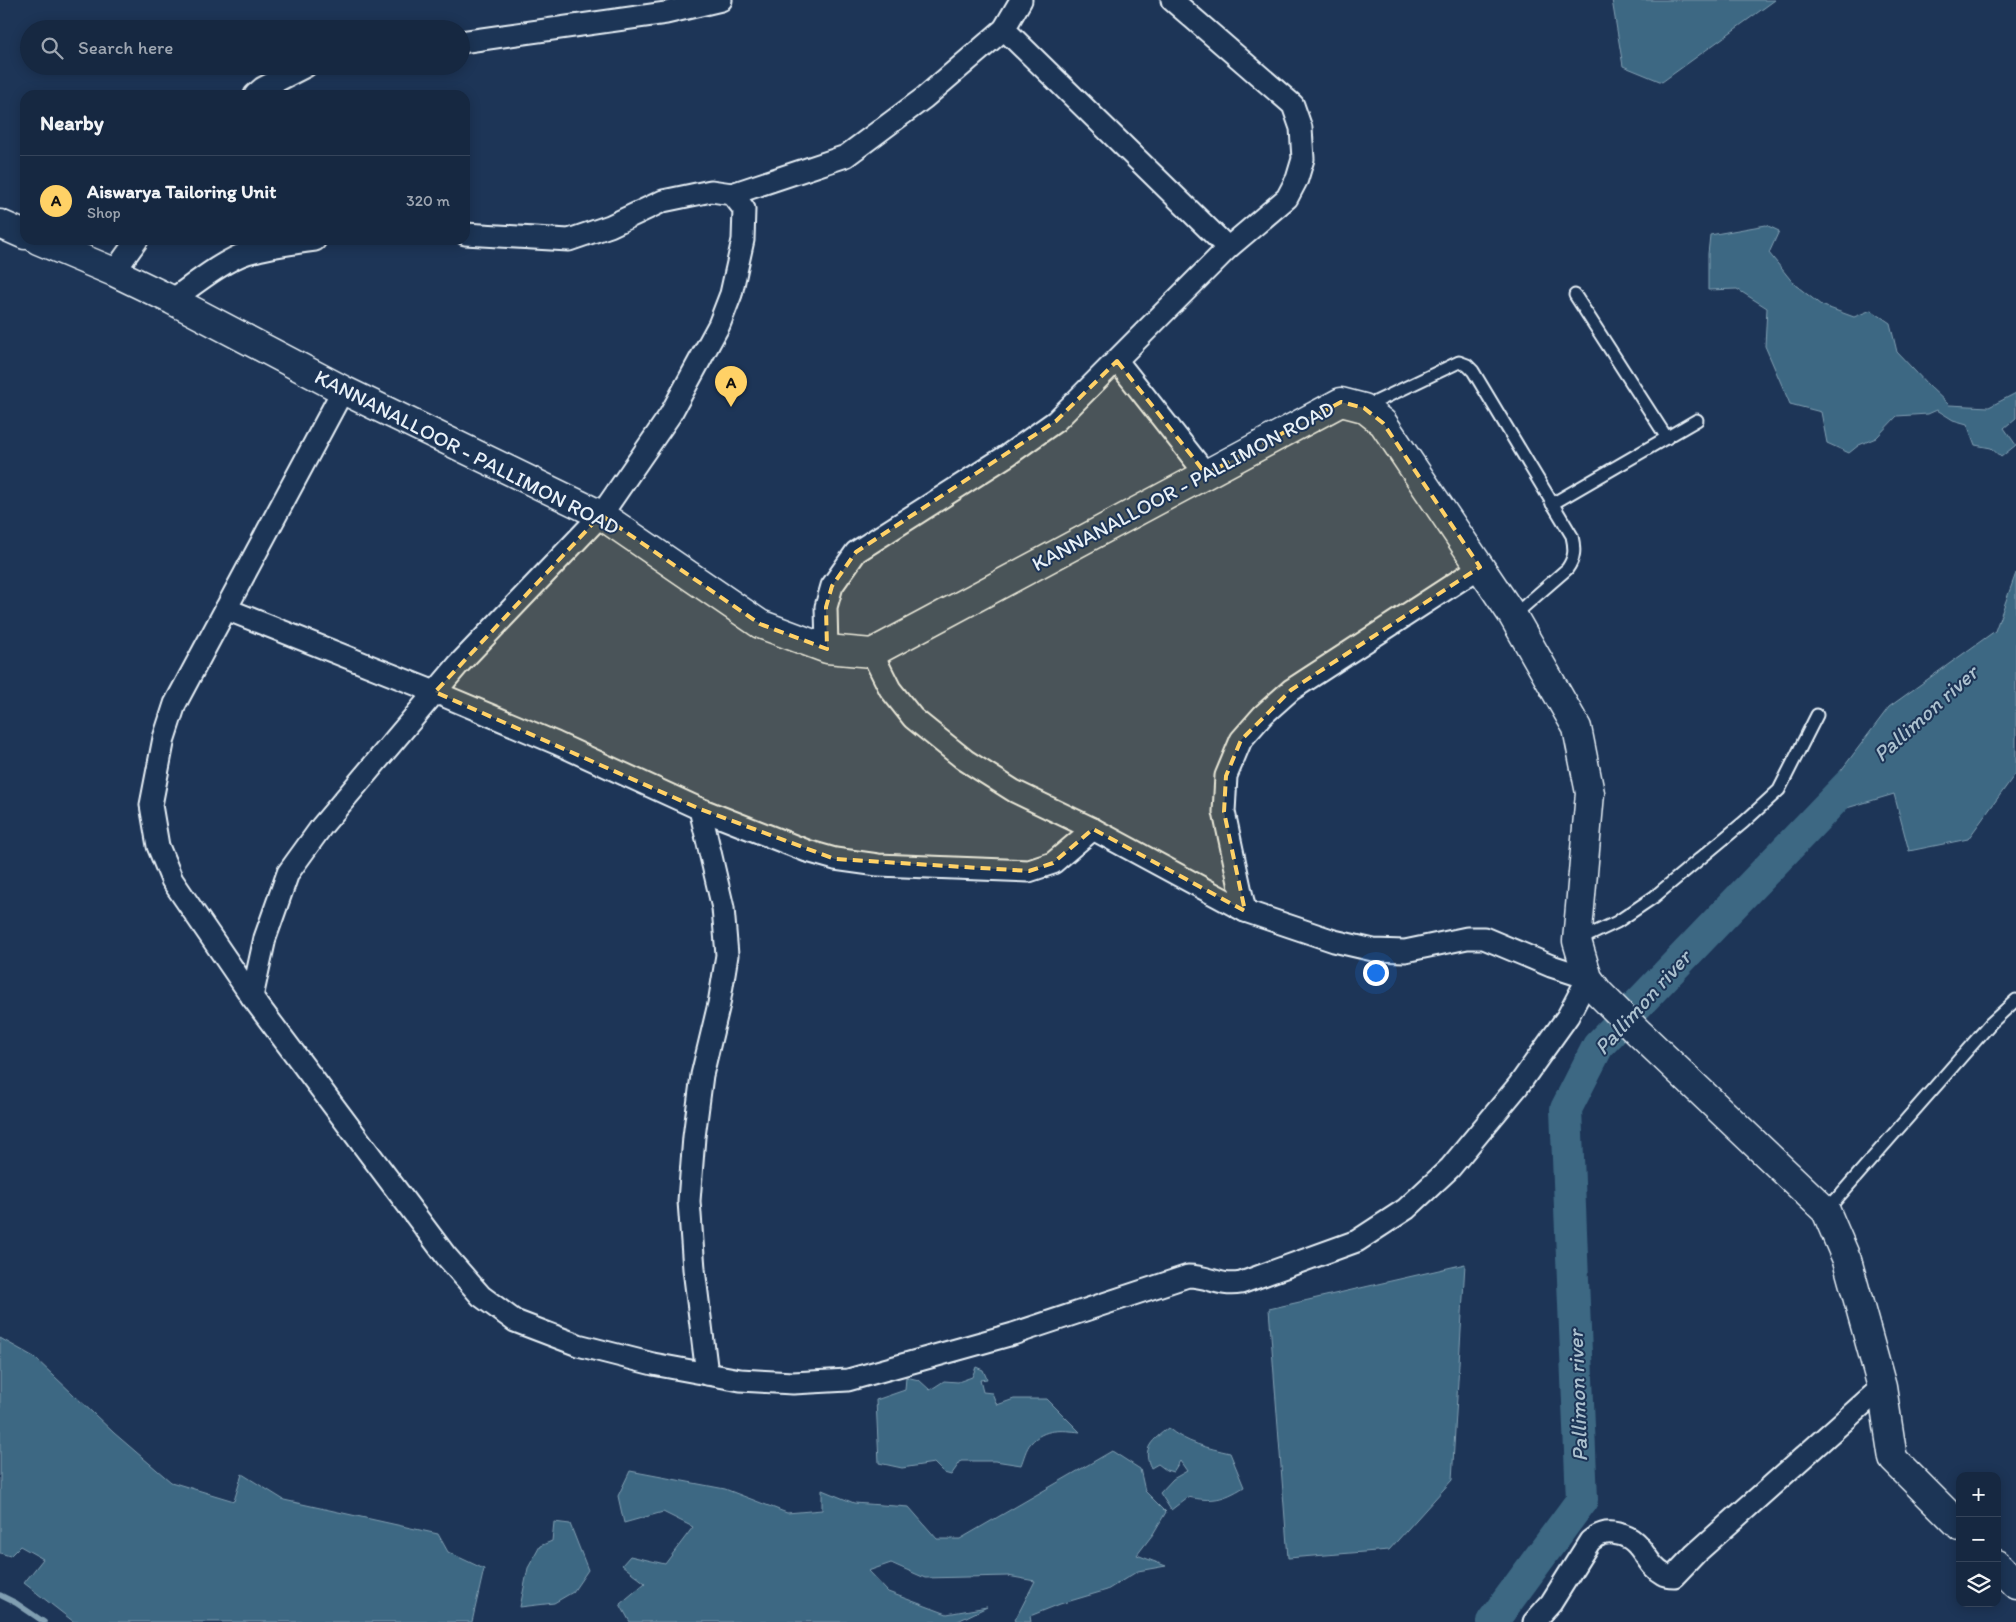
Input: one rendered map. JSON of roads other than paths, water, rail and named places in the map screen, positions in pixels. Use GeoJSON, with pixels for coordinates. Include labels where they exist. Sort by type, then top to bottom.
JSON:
{"type":"FeatureCollection","features":[{"type":"Feature","properties":{"kind":"street"},"geometry":{"type":"LineString","coordinates":[[470,41],[666,13],[721,0]]}},
{"type":"Feature","properties":{"kind":"street"},"geometry":{"type":"LineString","coordinates":[[470,234],[569,240],[610,226],[663,201],[711,190],[732,194],[846,156],[924,98],[1004,29],[1021,0]]}},
{"type":"Feature","properties":{"kind":"street"},"geometry":{"type":"LineString","coordinates":[[827,649],[826,608],[832,586],[856,552],[1056,421],[1228,248],[1287,198],[1297,179],[1303,159],[1301,128],[1293,105],[1172,0]]}},
{"type":"Feature","properties":{"kind":"street"},"geometry":{"type":"LineString","coordinates":[[1004,29],[1228,248]]}},
{"type":"Feature","properties":{"kind":"street"},"geometry":{"type":"LineString","coordinates":[[261,90],[288,75]]}},
{"type":"Feature","properties":{"kind":"street"},"geometry":{"type":"LineString","coordinates":[[252,997],[265,938],[288,873],[322,826],[458,664],[602,515],[670,416],[722,317],[732,294],[743,240],[744,209],[732,194]]}},
{"type":"Feature","properties":{"kind":"street"},"geometry":{"type":"LineString","coordinates":[[0,224],[20,232]]}},
{"type":"Feature","properties":{"kind":"street","name":"KANNANALLOOR - PALLIMON ROAD"},"geometry":{"type":"LineString","coordinates":[[50,245],[114,272],[172,300],[343,390],[602,515],[760,624],[827,649],[872,653],[1341,402],[1364,408],[1383,423],[1480,567],[1512,616],[1577,728],[1590,793],[1576,941],[1594,986],[1638,1032],[1826,1212],[1847,1260],[1882,1387],[1893,1459],[1956,1522]]}},
{"type":"Feature","properties":{"kind":"street"},"geometry":{"type":"LineString","coordinates":[[114,272],[133,245]]}},
{"type":"Feature","properties":{"kind":"street"},"geometry":{"type":"LineString","coordinates":[[172,300],[211,272],[245,253],[283,245]]}},
{"type":"Feature","properties":{"kind":"street"},"geometry":{"type":"LineString","coordinates":[[1117,361],[1206,474]]}},
{"type":"Feature","properties":{"kind":"street"},"geometry":{"type":"LineString","coordinates":[[343,390],[175,704],[162,747],[151,805],[158,846],[172,880],[252,997],[446,1256],[481,1296],[515,1321],[578,1345],[653,1364],[740,1380],[793,1383],[848,1380],[1013,1334],[1188,1276],[1202,1276],[1228,1285],[1241,1283],[1357,1241],[1406,1209],[1450,1168],[1518,1086],[1568,1016],[1594,986],[1484,938],[1468,938],[1405,951],[1373,950],[1334,941],[1245,911],[1093,829],[1014,791],[965,760],[913,718],[890,689],[872,653]]}},
{"type":"Feature","properties":{"kind":"street"},"geometry":{"type":"LineString","coordinates":[[1245,911],[1224,812],[1226,776],[1241,740],[1262,714],[1292,690],[1480,567]]}},
{"type":"Feature","properties":{"kind":"street"},"geometry":{"type":"LineString","coordinates":[[226,609],[556,742],[700,809],[807,851],[835,859],[878,865],[1029,871],[1053,863],[1093,829]]}},
{"type":"Feature","properties":{"kind":"street"},"geometry":{"type":"LineString","coordinates":[[700,809],[723,908],[727,955],[719,1004],[702,1075],[694,1137],[689,1201],[694,1269],[707,1374]]}},
{"type":"Feature","properties":{"kind":"street"},"geometry":{"type":"LineString","coordinates":[[1534,1622],[1551,1603],[1590,1541],[1598,1534],[1610,1532],[1625,1535],[1637,1542],[1654,1567],[1664,1575],[1674,1576],[1702,1548],[1882,1387]]}},
{"type":"Feature","properties":{"kind":"street"},"geometry":{"type":"LineString","coordinates":[[2001,1568],[2016,1583]]}},
{"type":"Feature","properties":{"kind":"lane"},"geometry":{"type":"LineString","coordinates":[[1575,295],[1667,438]]}},
{"type":"Feature","properties":{"kind":"lane"},"geometry":{"type":"LineString","coordinates":[[1364,408],[1459,362],[1467,365],[1473,371],[1572,536],[1575,547],[1574,560],[1567,569],[1512,616]]}},
{"type":"Feature","properties":{"kind":"lane"},"geometry":{"type":"LineString","coordinates":[[1552,504],[1697,420]]}},
{"type":"Feature","properties":{"kind":"lane"},"geometry":{"type":"LineString","coordinates":[[1576,941],[1617,922],[1654,897],[1780,790],[1817,715]]}},
{"type":"Feature","properties":{"kind":"lane"},"geometry":{"type":"LineString","coordinates":[[1826,1212],[1991,1023],[2016,1000]]}},
{"type":"Feature","properties":{"kind":"water"},"geometry":{"type":"Polygon","coordinates":[[[1612,0],[1775,0],[1662,82],[1623,66],[1612,0]]]}},
{"type":"Feature","properties":{"kind":"water"},"geometry":{"type":"Polygon","coordinates":[[[1766,225],[1779,231],[1769,253],[1794,284],[1821,305],[1854,317],[1871,310],[1890,323],[1897,352],[1949,405],[1989,407],[2016,393],[2016,418],[2004,428],[2016,445],[2001,457],[1991,448],[1975,445],[1967,424],[1953,420],[1937,410],[1928,414],[1897,416],[1876,438],[1859,445],[1849,453],[1827,443],[1821,412],[1790,404],[1765,346],[1767,308],[1737,289],[1708,290],[1710,235],[1766,225]]]}},
{"type":"Feature","properties":{"kind":"water"},"geometry":{"type":"Polygon","coordinates":[[[2016,573],[2016,773],[1968,839],[1909,851],[1894,794],[1803,821],[1889,707],[1995,631],[2016,573]]]}},
{"type":"Feature","properties":{"kind":"water"},"geometry":{"type":"Polygon","coordinates":[[[1465,1264],[1452,1480],[1389,1550],[1288,1558],[1269,1309],[1465,1264]]]}},
{"type":"Feature","properties":{"kind":"water"},"geometry":{"type":"Polygon","coordinates":[[[0,1338],[34,1357],[114,1433],[171,1482],[234,1501],[242,1474],[284,1500],[438,1534],[448,1552],[484,1569],[472,1622],[74,1622],[24,1583],[43,1559],[20,1546],[10,1556],[0,1553],[0,1338]]]}},
{"type":"Feature","properties":{"kind":"water"},"geometry":{"type":"Polygon","coordinates":[[[976,1367],[983,1370],[987,1379],[980,1380],[983,1392],[992,1393],[997,1405],[1014,1399],[1047,1399],[1080,1432],[1054,1431],[1047,1432],[1036,1438],[1026,1450],[1021,1465],[995,1461],[961,1461],[951,1475],[944,1473],[934,1463],[902,1468],[879,1463],[876,1400],[905,1390],[906,1377],[919,1380],[930,1390],[944,1381],[958,1382],[972,1377],[976,1367]]]}},
{"type":"Feature","properties":{"kind":"water"},"geometry":{"type":"Polygon","coordinates":[[[1168,1428],[1182,1438],[1205,1447],[1230,1453],[1244,1487],[1230,1495],[1217,1499],[1188,1497],[1171,1510],[1160,1493],[1173,1479],[1187,1471],[1180,1461],[1173,1472],[1166,1470],[1158,1464],[1151,1468],[1147,1455],[1153,1441],[1168,1428]]]}},
{"type":"Feature","properties":{"kind":"water"},"geometry":{"type":"Polygon","coordinates":[[[1112,1451],[1140,1469],[1145,1491],[1166,1512],[1153,1534],[1137,1555],[1166,1566],[1138,1571],[1107,1590],[1060,1604],[1030,1616],[1031,1622],[1014,1622],[1035,1581],[1008,1576],[925,1578],[891,1563],[868,1571],[888,1592],[947,1614],[987,1607],[956,1622],[630,1622],[620,1604],[645,1583],[622,1565],[630,1556],[665,1564],[693,1527],[663,1512],[624,1523],[618,1496],[630,1471],[725,1489],[787,1513],[822,1510],[822,1490],[854,1503],[909,1507],[937,1539],[960,1539],[1112,1451]]]}},
{"type":"Feature","properties":{"kind":"water"},"geometry":{"type":"Polygon","coordinates":[[[554,1522],[570,1524],[588,1570],[573,1592],[554,1603],[520,1607],[528,1568],[540,1546],[552,1541],[554,1522]]]}},
{"type":"Feature","properties":{"kind":"waterway","name":"Pallimon river"},"geometry":{"type":"LineString","coordinates":[[1492,1622],[1582,1500],[1566,1109],[1598,1046],[1848,785]]}},
{"type":"Feature","properties":{"kind":"waterway"},"geometry":{"type":"LineString","coordinates":[[0,1595],[16,1603],[44,1622]]}},
{"type":"Feature","properties":{"kind":"place","name":"Aiswarya Tailoring Unit"},"geometry":{"type":"Point","coordinates":[731,407]}}]}
